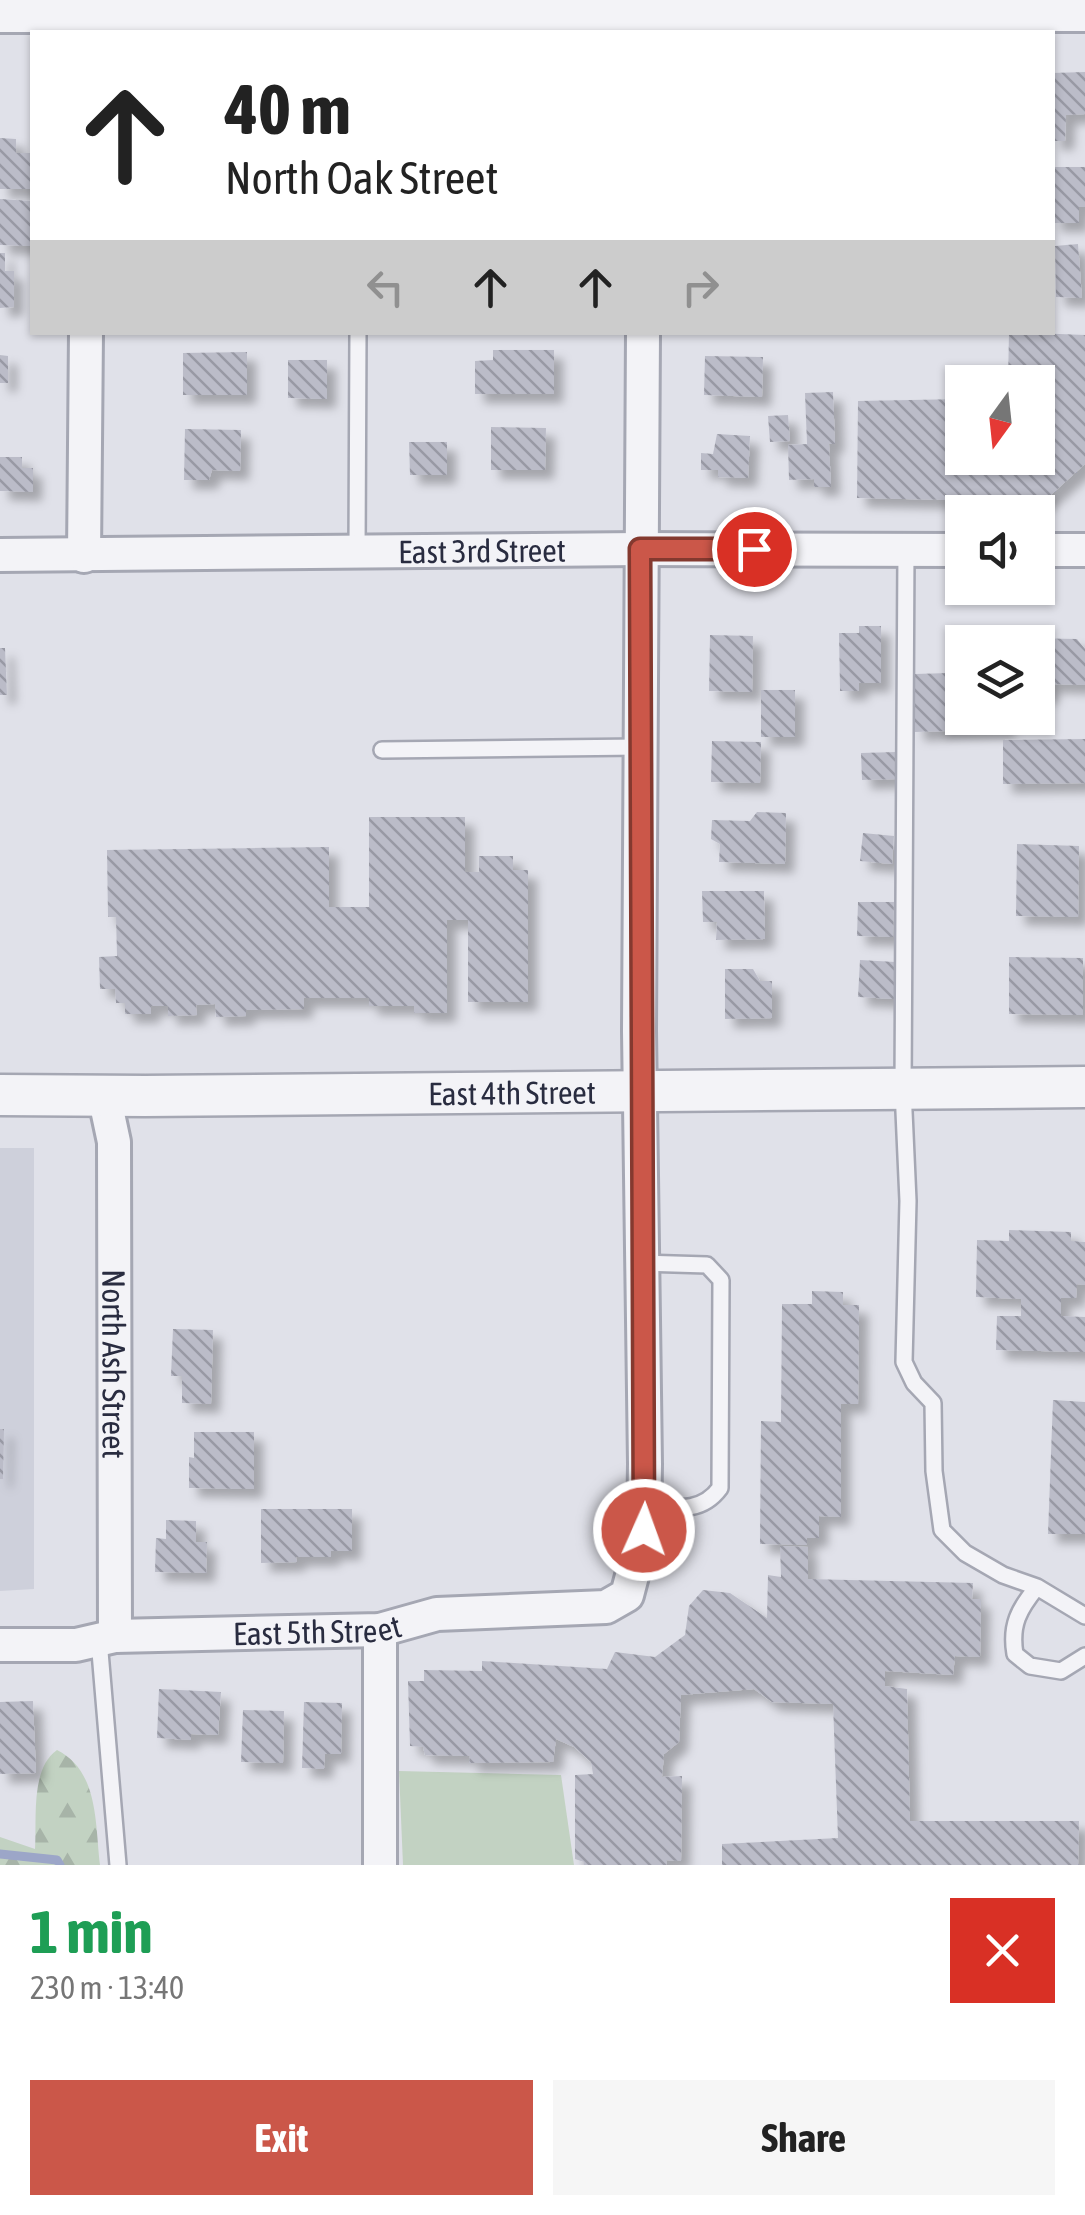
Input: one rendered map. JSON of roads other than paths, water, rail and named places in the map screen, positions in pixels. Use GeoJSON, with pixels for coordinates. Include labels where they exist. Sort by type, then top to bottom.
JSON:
{"type":"FeatureCollection","features":[{"type":"Feature","properties":{"kind":"street"},"geometry":{"type":"LineString","coordinates":[[0,16],[1085,15]]}},
{"type":"Feature","properties":{"kind":"street"},"geometry":{"type":"LineString","coordinates":[[84,556],[86,335]]}},
{"type":"Feature","properties":{"kind":"street"},"geometry":{"type":"LineString","coordinates":[[643,335],[640,1092],[644,1504]]}},
{"type":"Feature","properties":{"kind":"street","name":"East 3rd Street"},"geometry":{"type":"LineString","coordinates":[[0,555],[945,550]]}},
{"type":"Feature","properties":{"kind":"street"},"geometry":{"type":"LineString","coordinates":[[1055,550],[1085,550]]}},
{"type":"Feature","properties":{"kind":"street","name":"East 4th Street"},"geometry":{"type":"LineString","coordinates":[[0,1094],[1085,1088]]}},
{"type":"Feature","properties":{"kind":"street","name":"North Ash Street"},"geometry":{"type":"LineString","coordinates":[[104,1095],[114,1142],[107,1638]]}},
{"type":"Feature","properties":{"kind":"street","name":"East 5th Street"},"geometry":{"type":"LineString","coordinates":[[0,1645],[76,1646],[107,1638],[380,1630],[437,1614],[606,1607],[627,1594],[644,1530],[644,1504]]}},
{"type":"Feature","properties":{"kind":"street"},"geometry":{"type":"LineString","coordinates":[[380,1630],[380,1865]]}},
{"type":"Feature","properties":{"kind":"lane"},"geometry":{"type":"LineString","coordinates":[[357,552],[358,335]]}},
{"type":"Feature","properties":{"kind":"lane"},"geometry":{"type":"LineString","coordinates":[[906,550],[903,1089],[908,1201],[904,1362],[914,1383],[934,1402],[934,1471],[942,1530],[965,1553],[1003,1575],[1037,1587],[1085,1616]]}},
{"type":"Feature","properties":{"kind":"lane"},"geometry":{"type":"LineString","coordinates":[[382,750],[640,747]]}},
{"type":"Feature","properties":{"kind":"lane"},"geometry":{"type":"LineString","coordinates":[[641,1263],[707,1265],[720,1280],[720,1488],[710,1500],[686,1508],[644,1504]]}},
{"type":"Feature","properties":{"kind":"lane"},"geometry":{"type":"LineString","coordinates":[[1037,1587],[1016,1617],[1012,1636],[1016,1654],[1030,1666],[1061,1671],[1085,1656]]}},
{"type":"Feature","properties":{"kind":"lane"},"geometry":{"type":"LineString","coordinates":[[107,1638],[118,1865]]}},
{"type":"Feature","properties":{"kind":"waterway"},"geometry":{"type":"LineString","coordinates":[[0,1854],[57,1860],[60,1865]]}}]}
